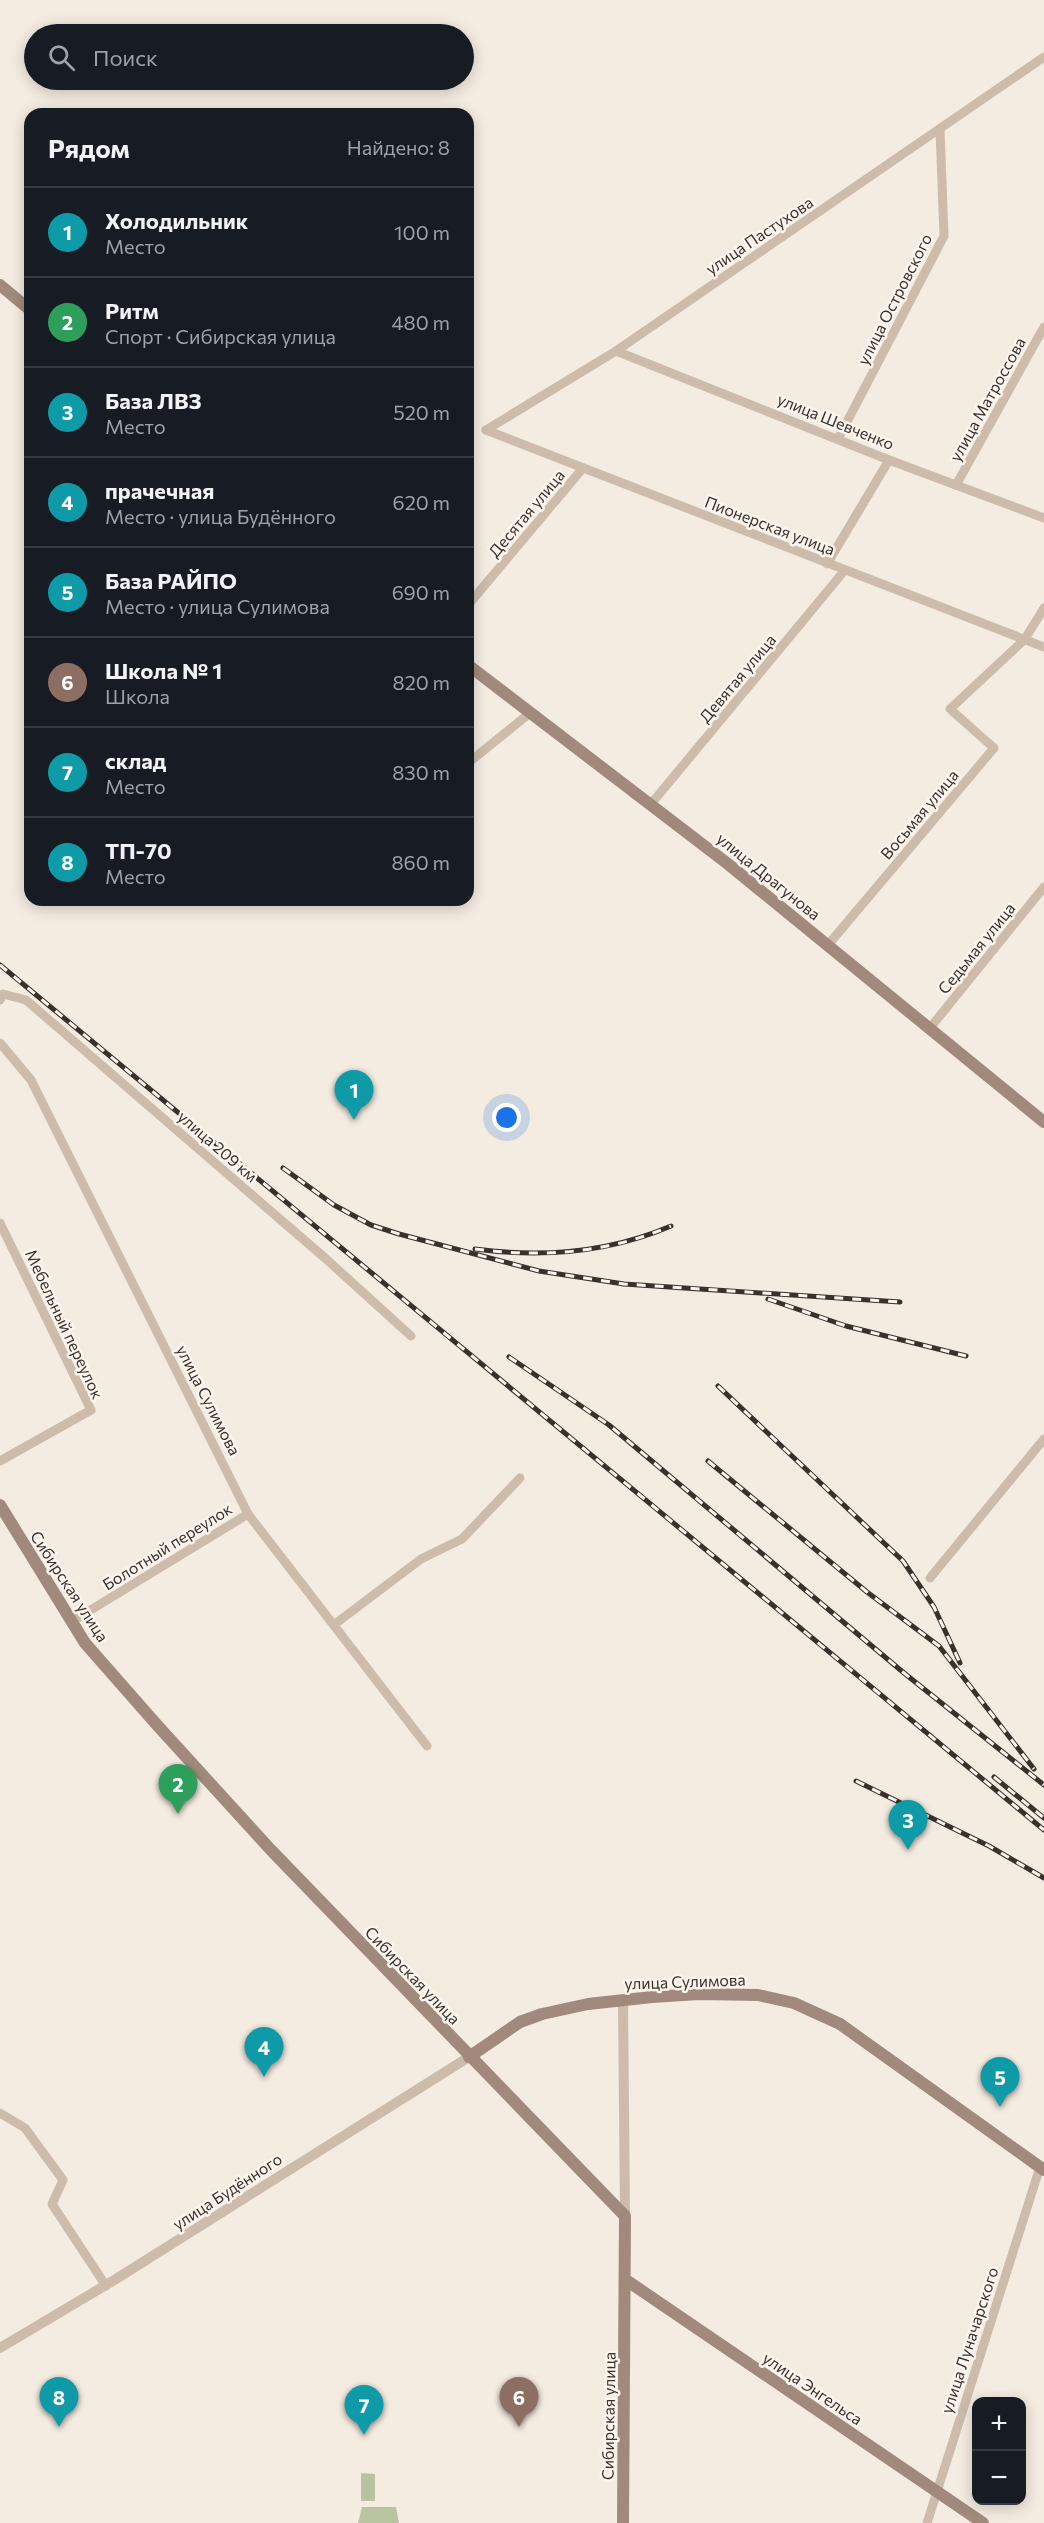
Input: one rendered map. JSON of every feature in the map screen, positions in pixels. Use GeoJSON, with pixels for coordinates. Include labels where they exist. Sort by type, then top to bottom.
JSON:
{"type":"FeatureCollection","features":[{"type":"Feature","properties":{"kind":"main road"},"geometry":{"type":"LineString","coordinates":[[0,285],[24,305]]}},
{"type":"Feature","properties":{"kind":"main road","name":"улица Драгунова"},"geometry":{"type":"LineString","coordinates":[[474,670],[651,804],[1044,1122]]}},
{"type":"Feature","properties":{"kind":"main road","name":"Сибирская улица"},"geometry":{"type":"LineString","coordinates":[[0,1505],[85,1643],[157,1725],[270,1849],[625,2216],[623,2523]]}},
{"type":"Feature","properties":{"kind":"main road","name":"улица Сулимова"},"geometry":{"type":"LineString","coordinates":[[469,2056],[520,2022],[542,2014],[623,2000],[699,1994],[758,1995],[794,2003],[815,2011],[869,2043],[1042,2168]]}},
{"type":"Feature","properties":{"kind":"main road","name":"улица Энгельса"},"geometry":{"type":"LineString","coordinates":[[626,2280],[982,2523]]}},
{"type":"Feature","properties":{"kind":"street","name":"улица Пастухова"},"geometry":{"type":"LineString","coordinates":[[486,430],[616,351],[1044,57]]}},
{"type":"Feature","properties":{"kind":"street","name":"улица Островского"},"geometry":{"type":"LineString","coordinates":[[839,437],[944,236],[940,130]]}},
{"type":"Feature","properties":{"kind":"street","name":"улица Матроссова"},"geometry":{"type":"LineString","coordinates":[[956,485],[1044,327]]}},
{"type":"Feature","properties":{"kind":"street","name":"улица Шевченко"},"geometry":{"type":"LineString","coordinates":[[616,351],[839,437],[889,460],[1044,518]]}},
{"type":"Feature","properties":{"kind":"street","name":"Пионерская улица"},"geometry":{"type":"LineString","coordinates":[[486,430],[1044,647]]}},
{"type":"Feature","properties":{"kind":"street"},"geometry":{"type":"LineString","coordinates":[[827,564],[889,460]]}},
{"type":"Feature","properties":{"kind":"street","name":"Десятая улица"},"geometry":{"type":"LineString","coordinates":[[474,598],[583,468]]}},
{"type":"Feature","properties":{"kind":"street","name":"Девятая улица"},"geometry":{"type":"LineString","coordinates":[[651,804],[845,570]]}},
{"type":"Feature","properties":{"kind":"street"},"geometry":{"type":"LineString","coordinates":[[1024,639],[1044,608]]}},
{"type":"Feature","properties":{"kind":"street","name":"Восьмая улица"},"geometry":{"type":"LineString","coordinates":[[828,945],[994,748],[951,708],[1024,639]]}},
{"type":"Feature","properties":{"kind":"street"},"geometry":{"type":"LineString","coordinates":[[474,758],[530,713]]}},
{"type":"Feature","properties":{"kind":"street","name":"Седьмая улица"},"geometry":{"type":"LineString","coordinates":[[930,1028],[1044,887]]}},
{"type":"Feature","properties":{"kind":"street","name":"улица 209 км"},"geometry":{"type":"LineString","coordinates":[[0,1000],[3,994],[26,1000],[325,1258],[411,1336]]}},
{"type":"Feature","properties":{"kind":"street","name":"улица Сулимова"},"geometry":{"type":"LineString","coordinates":[[0,1043],[31,1080],[248,1514],[428,1746]]}},
{"type":"Feature","properties":{"kind":"street","name":"Мебельный переулок"},"geometry":{"type":"LineString","coordinates":[[0,1223],[91,1410],[0,1461]]}},
{"type":"Feature","properties":{"kind":"street"},"geometry":{"type":"LineString","coordinates":[[930,1578],[1044,1439]]}},
{"type":"Feature","properties":{"kind":"street"},"geometry":{"type":"LineString","coordinates":[[335,1624],[421,1559],[462,1539],[520,1478]]}},
{"type":"Feature","properties":{"kind":"street","name":"Болотный переулок"},"geometry":{"type":"LineString","coordinates":[[71,1622],[248,1514]]}},
{"type":"Feature","properties":{"kind":"street"},"geometry":{"type":"LineString","coordinates":[[623,2000],[625,2216]]}},
{"type":"Feature","properties":{"kind":"street","name":"улица Будённого"},"geometry":{"type":"LineString","coordinates":[[0,2348],[106,2286],[469,2056]]}},
{"type":"Feature","properties":{"kind":"street"},"geometry":{"type":"LineString","coordinates":[[0,2113],[25,2128],[63,2180],[52,2204],[106,2286]]}},
{"type":"Feature","properties":{"kind":"street","name":"улица Луначарского"},"geometry":{"type":"LineString","coordinates":[[927,2523],[1042,2168]]}},
{"type":"Feature","properties":{"kind":"green space"},"geometry":{"type":"Polygon","coordinates":[[[361,2473],[375,2474],[375,2501],[361,2501],[361,2473]]]}},
{"type":"Feature","properties":{"kind":"green space"},"geometry":{"type":"Polygon","coordinates":[[[362,2507],[396,2507],[399,2523],[358,2523],[362,2507]]]}},
{"type":"Feature","properties":{"kind":"railway"},"geometry":{"type":"LineString","coordinates":[[0,965],[1044,1830]]}},
{"type":"Feature","properties":{"kind":"railway"},"geometry":{"type":"LineString","coordinates":[[283,1168],[334,1205],[371,1225],[539,1271],[624,1284],[900,1302]]}},
{"type":"Feature","properties":{"kind":"railway"},"geometry":{"type":"LineString","coordinates":[[475,1249],[525,1253],[575,1251],[623,1242],[671,1226]]}},
{"type":"Feature","properties":{"kind":"railway"},"geometry":{"type":"LineString","coordinates":[[768,1299],[846,1326],[966,1356]]}},
{"type":"Feature","properties":{"kind":"railway"},"geometry":{"type":"LineString","coordinates":[[509,1357],[609,1425],[904,1673],[1044,1785]]}},
{"type":"Feature","properties":{"kind":"railway"},"geometry":{"type":"LineString","coordinates":[[718,1386],[903,1561],[934,1607],[960,1663]]}},
{"type":"Feature","properties":{"kind":"railway"},"geometry":{"type":"LineString","coordinates":[[708,1461],[867,1592],[939,1646],[1034,1769]]}},
{"type":"Feature","properties":{"kind":"railway"},"geometry":{"type":"LineString","coordinates":[[994,1777],[1044,1818]]}},
{"type":"Feature","properties":{"kind":"railway"},"geometry":{"type":"LineString","coordinates":[[856,1781],[989,1846],[1044,1878]]}},
{"type":"Feature","properties":{"kind":"place","name":"Холодильник"},"geometry":{"type":"Point","coordinates":[354,1120]}},
{"type":"Feature","properties":{"kind":"place","name":"Ритм"},"geometry":{"type":"Point","coordinates":[178,1814]}},
{"type":"Feature","properties":{"kind":"place","name":"База ЛВЗ"},"geometry":{"type":"Point","coordinates":[908,1850]}},
{"type":"Feature","properties":{"kind":"place","name":"прачечная"},"geometry":{"type":"Point","coordinates":[264,2077]}},
{"type":"Feature","properties":{"kind":"place","name":"База РАЙПО"},"geometry":{"type":"Point","coordinates":[1000,2107]}},
{"type":"Feature","properties":{"kind":"place","name":"ТП-70"},"geometry":{"type":"Point","coordinates":[59,2427]}},
{"type":"Feature","properties":{"kind":"place","name":"Школа № 1"},"geometry":{"type":"Point","coordinates":[519,2427]}},
{"type":"Feature","properties":{"kind":"place","name":"склад"},"geometry":{"type":"Point","coordinates":[364,2435]}}]}
